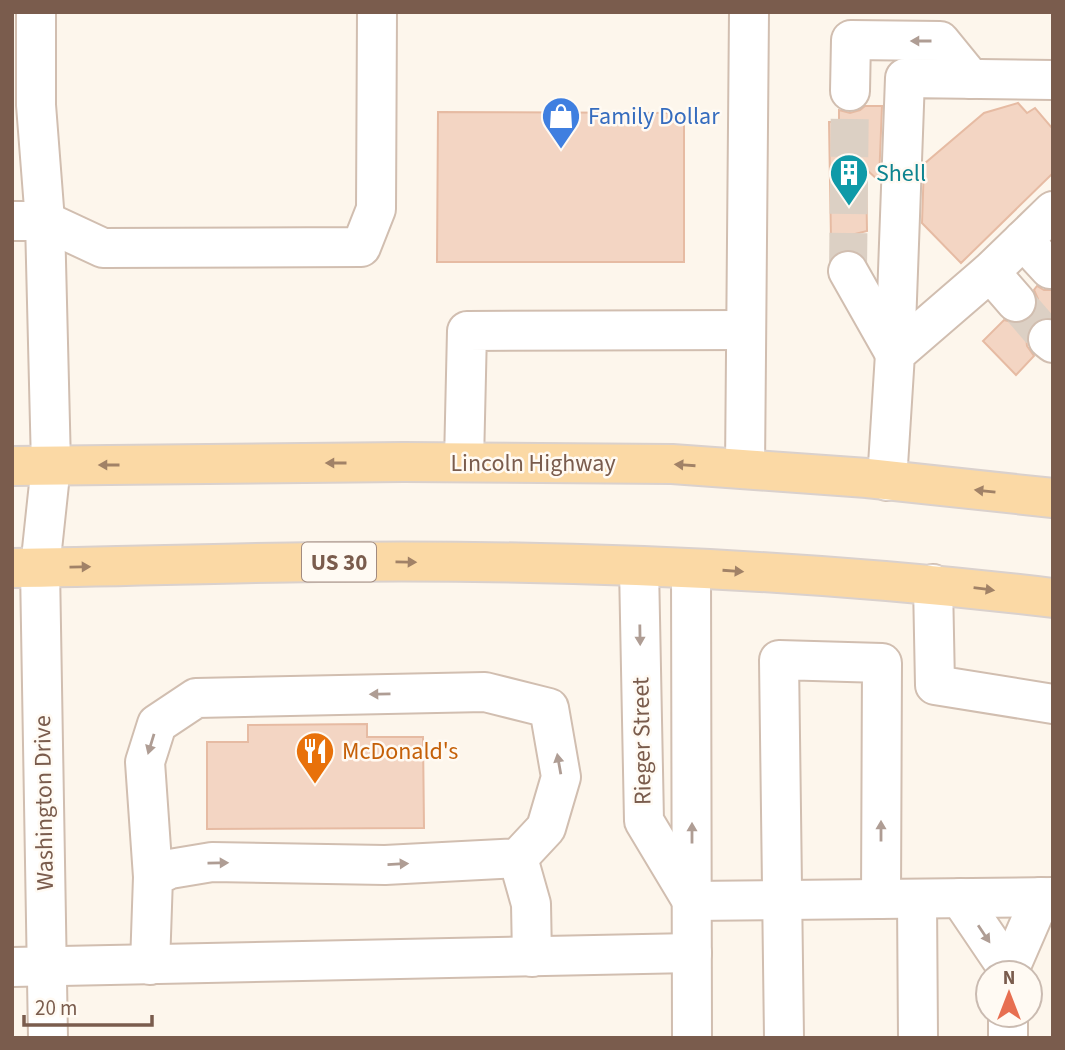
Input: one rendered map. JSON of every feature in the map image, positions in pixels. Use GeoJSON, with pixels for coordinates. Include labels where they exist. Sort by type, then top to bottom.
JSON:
{"type":"FeatureCollection","features":[{"type":"Feature","properties":{"kind":"main road","name":"Lincoln Highway"},"geometry":{"type":"LineString","coordinates":[[12,466],[464,462],[672,464],[1051,492]]}},
{"type":"Feature","properties":{"kind":"main road","name":"US 30"},"geometry":{"type":"LineString","coordinates":[[26,568],[320,562],[639,567],[933,584],[1053,598]]}},
{"type":"Feature","properties":{"kind":"street","name":"Washington Drive"},"geometry":{"type":"LineString","coordinates":[[36,12],[36,105],[29,221],[51,465],[26,568],[29,967],[48,1038]]}},
{"type":"Feature","properties":{"kind":"street"},"geometry":{"type":"LineString","coordinates":[[29,221],[103,248],[360,247],[376,209],[377,12]]}},
{"type":"Feature","properties":{"kind":"street"},"geometry":{"type":"LineString","coordinates":[[745,469],[749,12]]}},
{"type":"Feature","properties":{"kind":"street"},"geometry":{"type":"LineString","coordinates":[[850,91],[850,40],[940,41],[971,79]]}},
{"type":"Feature","properties":{"kind":"street"},"geometry":{"type":"LineString","coordinates":[[887,481],[895,354],[905,78],[1053,80]]}},
{"type":"Feature","properties":{"kind":"street"},"geometry":{"type":"LineString","coordinates":[[895,354],[990,272],[1053,211]]}},
{"type":"Feature","properties":{"kind":"street"},"geometry":{"type":"LineString","coordinates":[[1023,240],[1050,269]]}},
{"type":"Feature","properties":{"kind":"street"},"geometry":{"type":"LineString","coordinates":[[848,271],[895,354]]}},
{"type":"Feature","properties":{"kind":"street"},"geometry":{"type":"LineString","coordinates":[[990,272],[1016,302]]}},
{"type":"Feature","properties":{"kind":"street"},"geometry":{"type":"LineString","coordinates":[[464,462],[467,331],[746,330]]}},
{"type":"Feature","properties":{"kind":"street","name":"Rieger Street"},"geometry":{"type":"LineString","coordinates":[[639,567],[644,821],[692,901]]}},
{"type":"Feature","properties":{"kind":"street","name":"Rieger Street"},"geometry":{"type":"LineString","coordinates":[[691,569],[692,1038]]}},
{"type":"Feature","properties":{"kind":"street"},"geometry":{"type":"LineString","coordinates":[[933,584],[935,685],[1053,704]]}},
{"type":"Feature","properties":{"kind":"street"},"geometry":{"type":"LineString","coordinates":[[784,1038],[779,660],[882,663],[899,900],[918,1038]]}},
{"type":"Feature","properties":{"kind":"street"},"geometry":{"type":"LineString","coordinates":[[150,965],[153,877],[145,762],[157,724],[196,698],[485,692],[549,708],[561,777],[546,828],[518,858],[385,865],[212,862],[170,869],[153,877]]}},
{"type":"Feature","properties":{"kind":"street"},"geometry":{"type":"LineString","coordinates":[[518,858],[531,904],[532,957]]}},
{"type":"Feature","properties":{"kind":"street"},"geometry":{"type":"LineString","coordinates":[[692,901],[1047,897],[1014,959]]}},
{"type":"Feature","properties":{"kind":"street"},"geometry":{"type":"LineString","coordinates":[[960,898],[1000,959]]}},
{"type":"Feature","properties":{"kind":"street"},"geometry":{"type":"LineString","coordinates":[[29,967],[692,953]]}},
{"type":"Feature","properties":{"kind":"building","name":"Shell"},"geometry":{"type":"Polygon","coordinates":[[[1018,103],[1027,113],[1035,108],[1053,129],[1053,173],[961,263],[922,223],[924,164],[984,113],[1018,103]]]}},
{"type":"Feature","properties":{"kind":"building","name":"Shell"},"geometry":{"type":"Polygon","coordinates":[[[865,106],[882,106],[879,181],[866,169],[867,231],[831,240],[829,122],[839,122],[839,110],[850,113],[865,106]]]}},
{"type":"Feature","properties":{"kind":"building","name":"Family Dollar"},"geometry":{"type":"Polygon","coordinates":[[[438,112],[684,113],[684,262],[437,262],[438,112]]]}},
{"type":"Feature","properties":{"kind":"building"},"geometry":{"type":"Polygon","coordinates":[[[1037,286],[1044,290],[1053,290],[1053,318],[1041,318],[1031,326],[1026,336],[1027,346],[1034,356],[1016,375],[983,341],[1004,320],[1019,324],[1031,318],[1037,308],[1038,299],[1034,290],[1037,286]]]}},
{"type":"Feature","properties":{"kind":"building","name":"McDonald's"},"geometry":{"type":"Polygon","coordinates":[[[367,724],[367,737],[423,737],[424,828],[207,829],[207,742],[248,742],[248,725],[367,724]]]}},
{"type":"Feature","properties":{"kind":"tunnel"},"geometry":{"type":"LineString","coordinates":[[848,271],[850,91]]}},
{"type":"Feature","properties":{"kind":"tunnel"},"geometry":{"type":"LineString","coordinates":[[1016,302],[1048,339]]}},
{"type":"Feature","properties":{"kind":"place","name":"Family Dollar"},"geometry":{"type":"Point","coordinates":[561,150]}},
{"type":"Feature","properties":{"kind":"place","name":"Shell"},"geometry":{"type":"Point","coordinates":[849,207]}},
{"type":"Feature","properties":{"kind":"place","name":"McDonald's"},"geometry":{"type":"Point","coordinates":[315,785]}}]}
